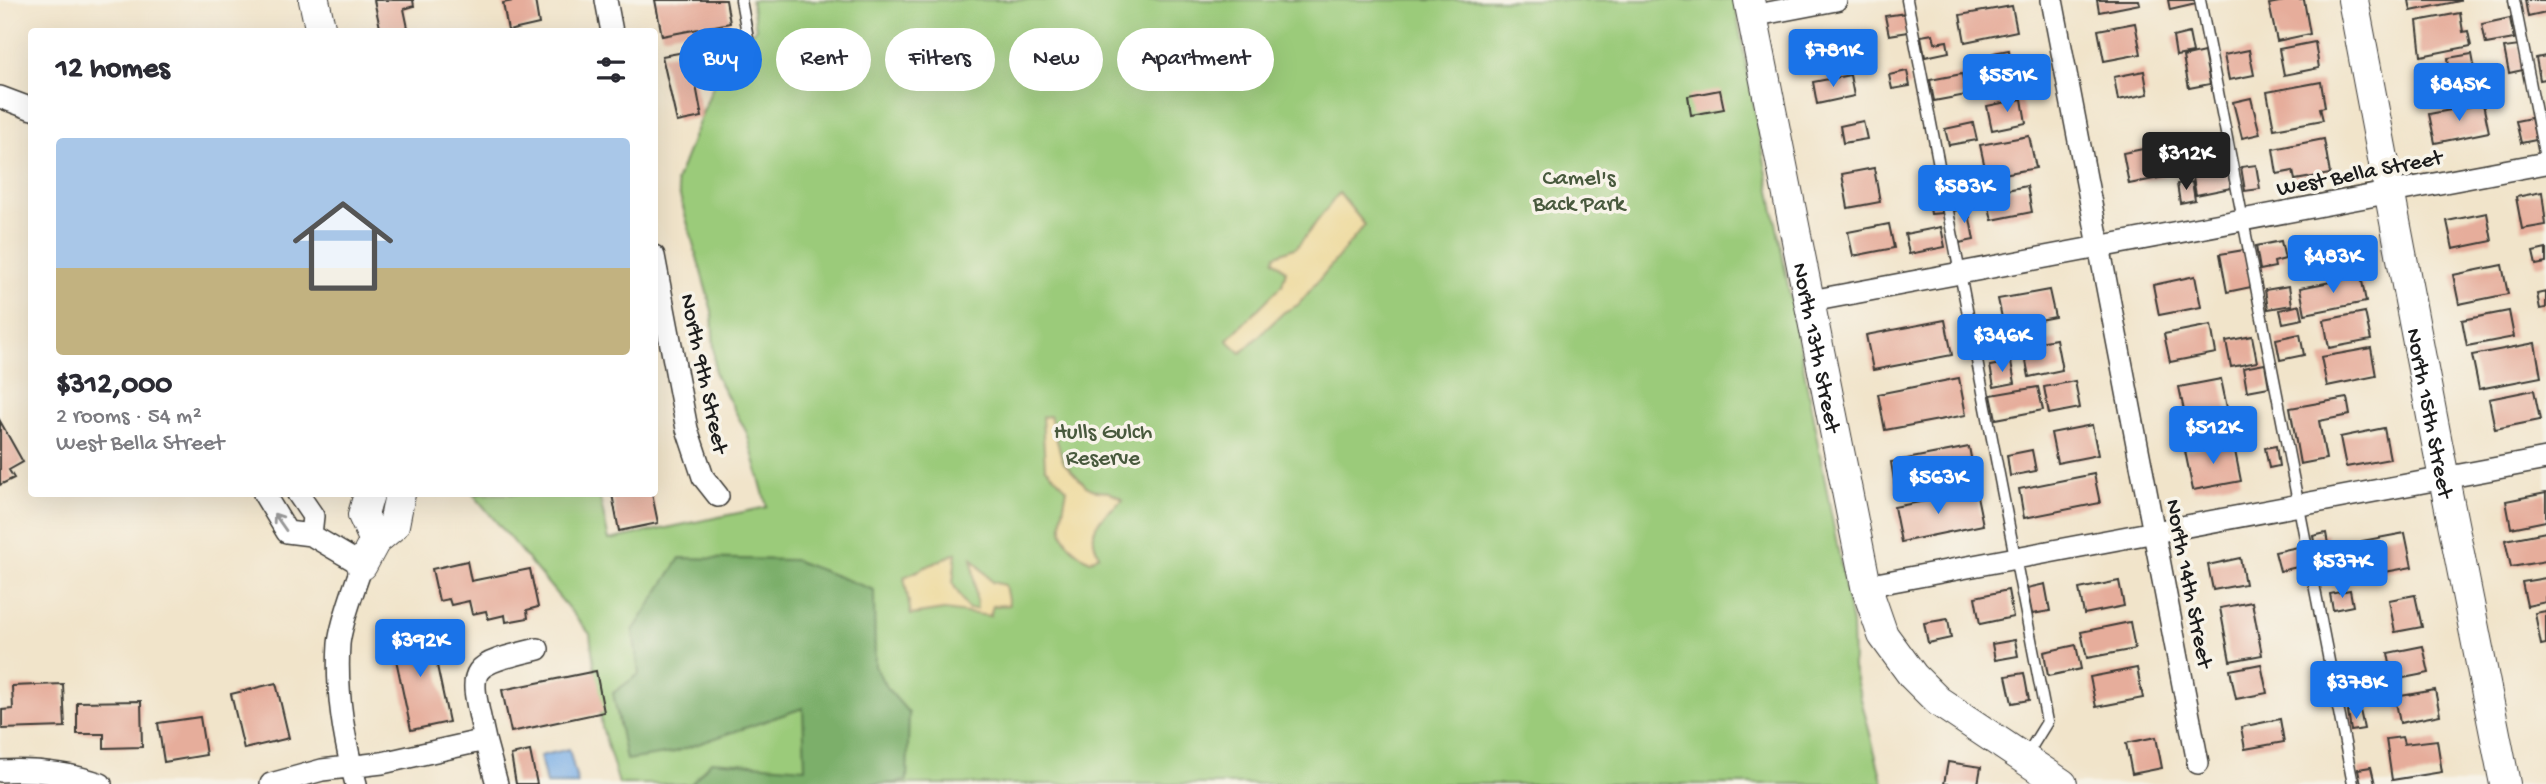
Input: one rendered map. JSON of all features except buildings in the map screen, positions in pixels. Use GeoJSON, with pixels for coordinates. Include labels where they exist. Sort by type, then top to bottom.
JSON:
{"type":"FeatureCollection","features":[{"type":"Feature","properties":{"kind":"street"},"geometry":{"type":"LineString","coordinates":[[606,0],[611,28]]}},
{"type":"Feature","properties":{"kind":"street"},"geometry":{"type":"LineString","coordinates":[[1750,8],[1836,0]]}},
{"type":"Feature","properties":{"kind":"street","name":"North 14th Street"},"geometry":{"type":"LineString","coordinates":[[2052,0],[2198,763]]}},
{"type":"Feature","properties":{"kind":"street","name":"North 15th Street"},"geometry":{"type":"LineString","coordinates":[[2353,0],[2505,784]]}},
{"type":"Feature","properties":{"kind":"street","name":"North 13th Street"},"geometry":{"type":"LineString","coordinates":[[1750,8],[1811,301],[1866,586],[1883,635],[1938,701],[2062,784]]}},
{"type":"Feature","properties":{"kind":"street"},"geometry":{"type":"LineString","coordinates":[[0,97],[28,108]]}},
{"type":"Feature","properties":{"kind":"street","name":"West Bella Street"},"geometry":{"type":"LineString","coordinates":[[1811,301],[2546,163]]}},
{"type":"Feature","properties":{"kind":"street","name":"North 9th Street"},"geometry":{"type":"LineString","coordinates":[[658,277],[687,429],[703,477],[718,496]]}},
{"type":"Feature","properties":{"kind":"street"},"geometry":{"type":"LineString","coordinates":[[1866,586],[2546,459]]}},
{"type":"Feature","properties":{"kind":"street"},"geometry":{"type":"LineString","coordinates":[[266,497],[287,532],[311,535],[368,553]]}},
{"type":"Feature","properties":{"kind":"street"},"geometry":{"type":"LineString","coordinates":[[301,497],[313,516],[311,535]]}},
{"type":"Feature","properties":{"kind":"street"},"geometry":{"type":"LineString","coordinates":[[368,497],[363,515],[368,553]]}},
{"type":"Feature","properties":{"kind":"street"},"geometry":{"type":"LineString","coordinates":[[353,775],[339,688],[339,641],[368,553],[394,525],[399,497]]}},
{"type":"Feature","properties":{"kind":"street"},"geometry":{"type":"LineString","coordinates":[[497,784],[476,696],[477,671],[492,661],[538,649]]}},
{"type":"Feature","properties":{"kind":"street"},"geometry":{"type":"LineString","coordinates":[[271,784],[322,769],[353,775],[382,763],[485,740]]}},
{"type":"Feature","properties":{"kind":"street"},"geometry":{"type":"LineString","coordinates":[[0,771],[20,770],[77,776],[101,784]]}},
{"type":"Feature","properties":{"kind":"lane"},"geometry":{"type":"LineString","coordinates":[[741,0],[746,28]]}},
{"type":"Feature","properties":{"kind":"lane"},"geometry":{"type":"LineString","coordinates":[[1907,0],[2047,722],[2024,759]]}},
{"type":"Feature","properties":{"kind":"lane"},"geometry":{"type":"LineString","coordinates":[[2200,0],[2353,784]]}},
{"type":"Feature","properties":{"kind":"lane"},"geometry":{"type":"LineString","coordinates":[[2514,0],[2546,163]]}},
{"type":"Feature","properties":{"kind":"green space","name":"Hulls Gulch Reserve"},"geometry":{"type":"Polygon","coordinates":[[[751,0],[1734,0],[1852,624],[1853,668],[1883,784],[619,784],[602,727],[590,634],[476,497],[600,497],[609,540],[767,507],[747,433],[715,374],[712,311],[676,182],[711,91],[762,91],[762,28],[756,28],[751,0]]]}},
{"type":"Feature","properties":{"kind":"green space"},"geometry":{"type":"Polygon","coordinates":[[[680,558],[794,560],[874,590],[875,666],[886,687],[909,713],[907,781],[886,784],[691,784],[711,761],[805,768],[803,708],[672,753],[626,760],[613,693],[639,674],[633,631],[680,558]]]}},
{"type":"Feature","properties":{"kind":"sand"},"geometry":{"type":"Polygon","coordinates":[[[1339,193],[1365,225],[1298,305],[1284,312],[1241,353],[1227,340],[1282,285],[1286,271],[1274,260],[1276,255],[1297,247],[1339,193]]]}},
{"type":"Feature","properties":{"kind":"sand"},"geometry":{"type":"Polygon","coordinates":[[[1050,416],[1063,462],[1086,486],[1096,491],[1109,492],[1123,500],[1098,523],[1094,537],[1099,555],[1090,561],[1070,546],[1062,531],[1067,489],[1045,467],[1042,417],[1050,416]]]}},
{"type":"Feature","properties":{"kind":"sand"},"geometry":{"type":"Polygon","coordinates":[[[956,553],[953,584],[968,609],[977,609],[972,558],[992,582],[1005,585],[1009,605],[993,606],[990,616],[944,610],[911,615],[904,577],[956,553]]]}},
{"type":"Feature","properties":{"kind":"water"},"geometry":{"type":"Polygon","coordinates":[[[569,749],[578,784],[546,784],[540,756],[569,749]]]}},
{"type":"Feature","properties":{"kind":"park label","name":"Camel's Back Park"},"geometry":{"type":"Point","coordinates":[1579,189]}}]}
